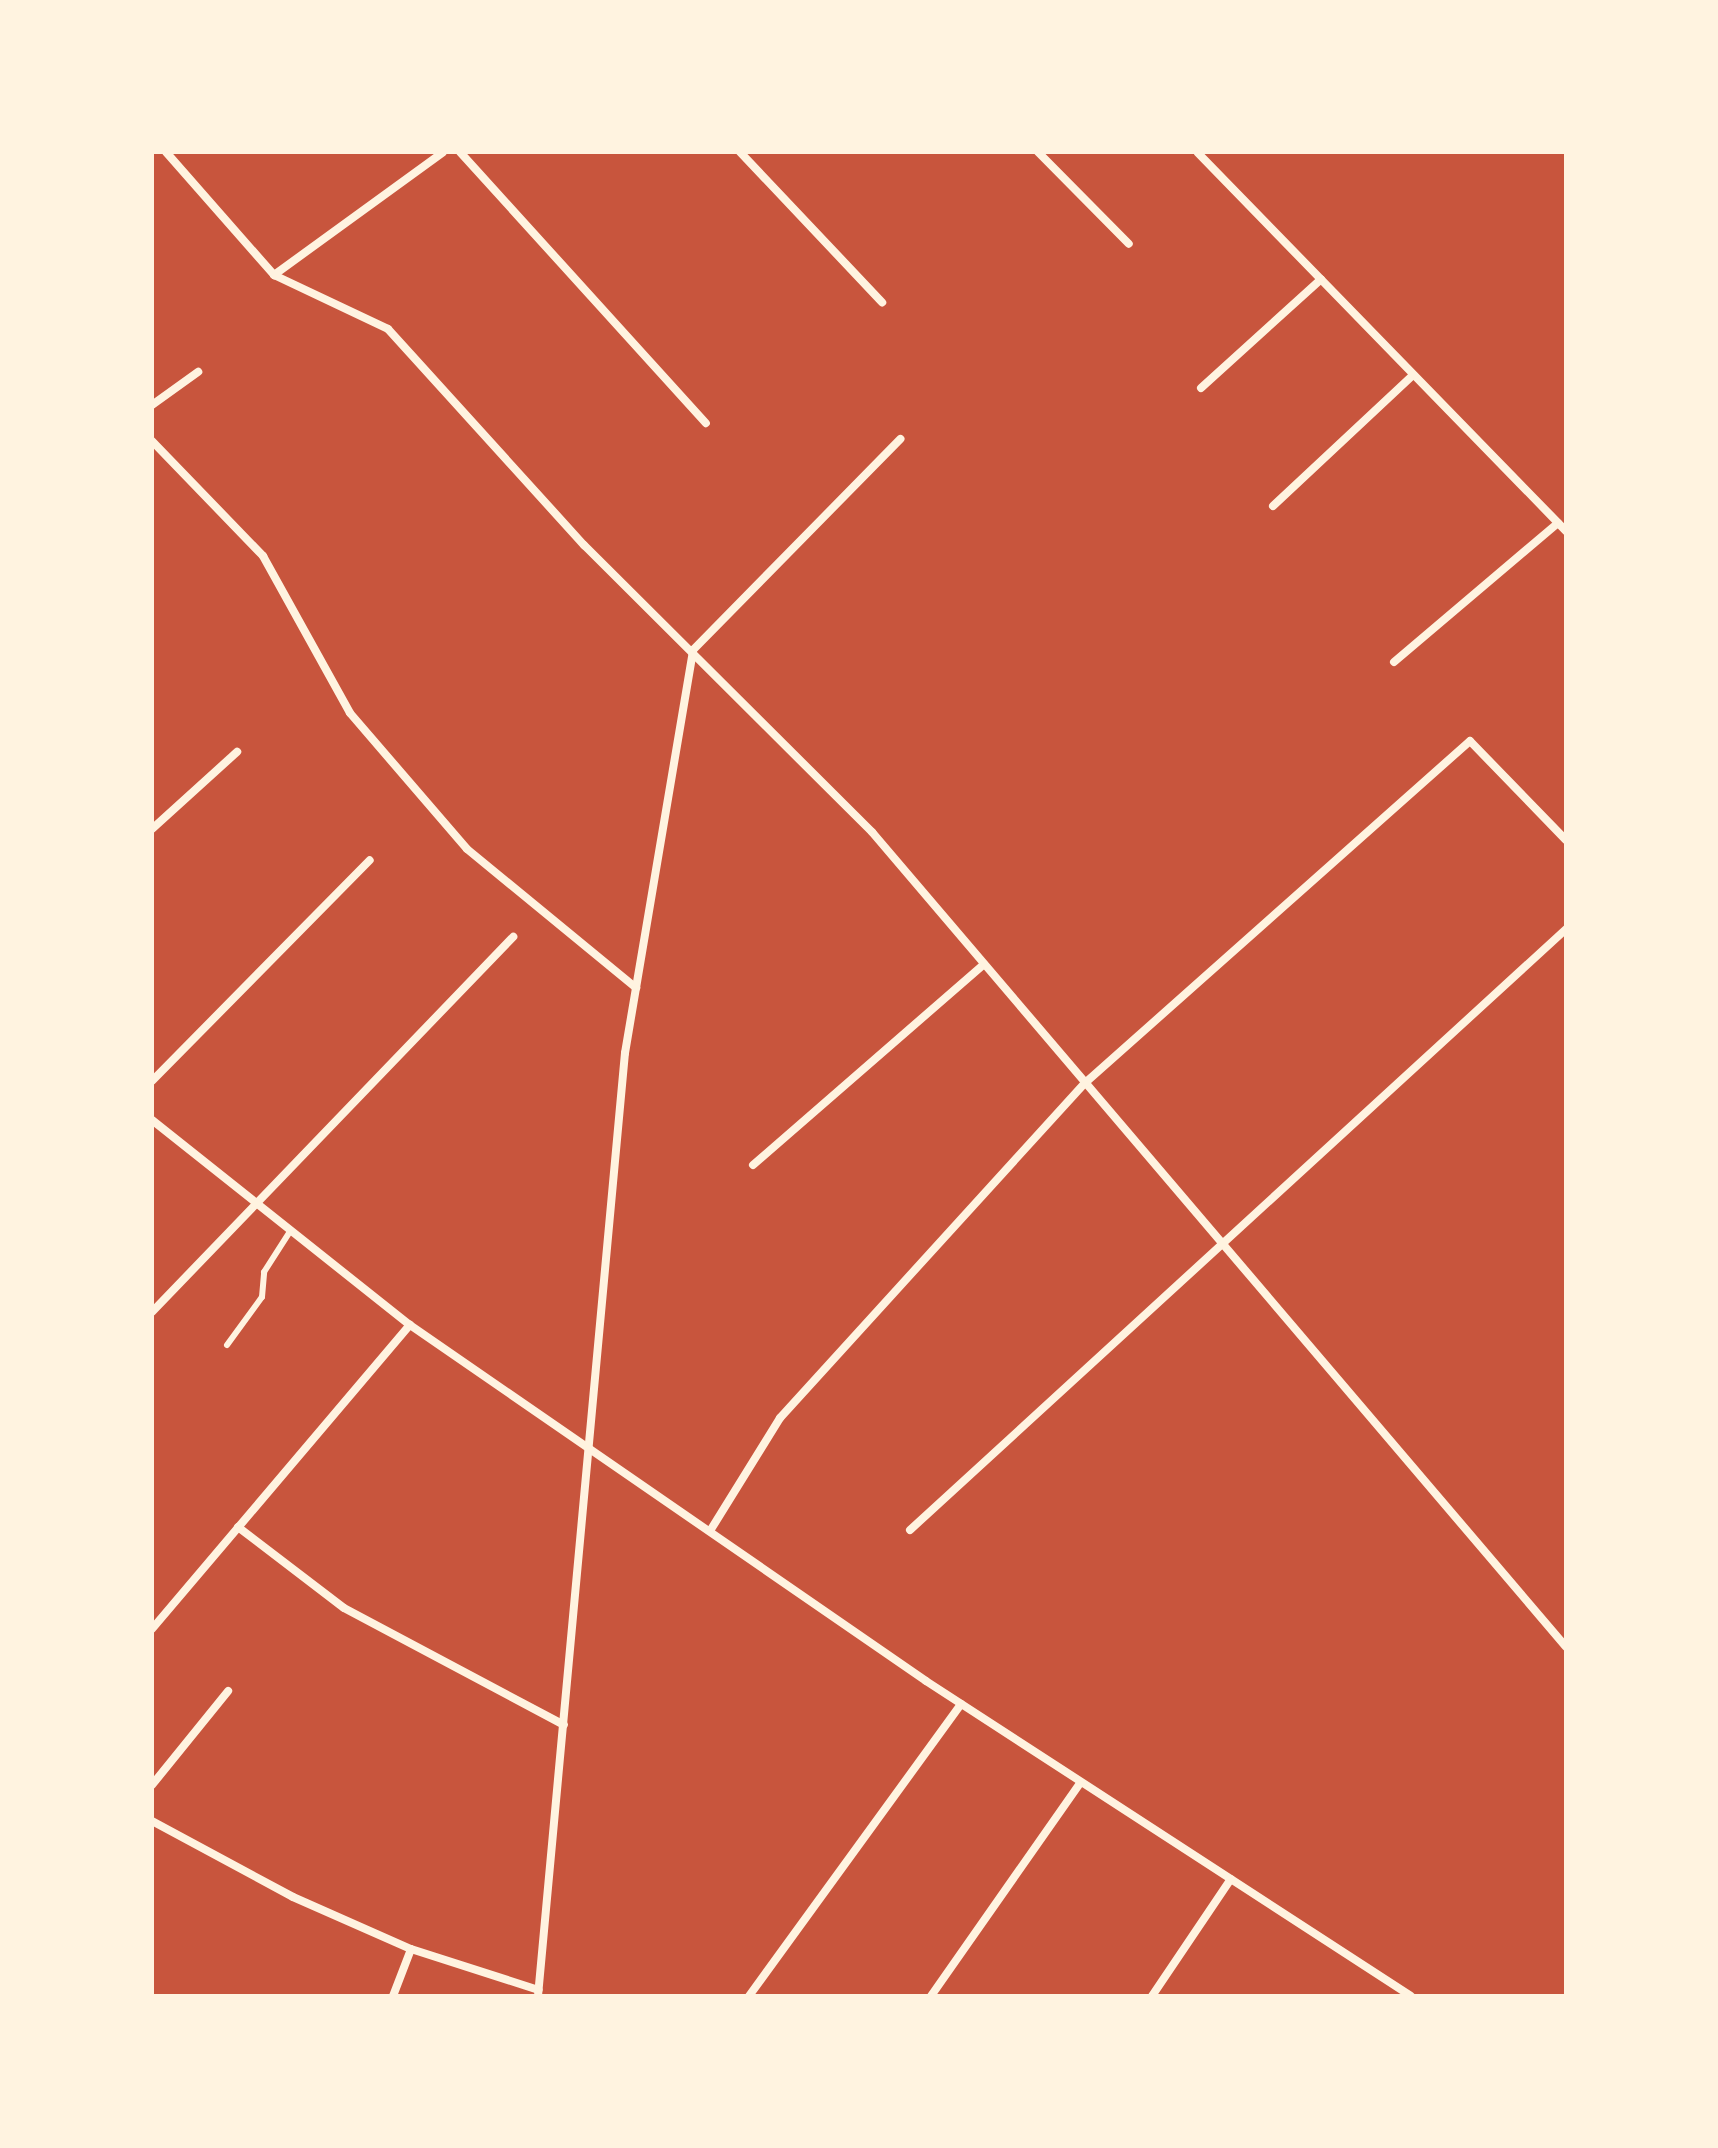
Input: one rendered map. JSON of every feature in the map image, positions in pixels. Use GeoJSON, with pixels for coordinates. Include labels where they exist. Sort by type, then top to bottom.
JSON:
{"type":"FeatureCollection","features":[{"type":"Feature","properties":{"kind":"street"},"geometry":{"type":"LineString","coordinates":[[166,152],[274,275],[388,329],[584,545],[693,650],[872,832],[1566,1647]]}},
{"type":"Feature","properties":{"kind":"street"},"geometry":{"type":"LineString","coordinates":[[274,275],[443,152]]}},
{"type":"Feature","properties":{"kind":"street"},"geometry":{"type":"LineString","coordinates":[[460,152],[706,423]]}},
{"type":"Feature","properties":{"kind":"street"},"geometry":{"type":"LineString","coordinates":[[740,152],[882,302]]}},
{"type":"Feature","properties":{"kind":"street"},"geometry":{"type":"LineString","coordinates":[[1038,152],[1129,244]]}},
{"type":"Feature","properties":{"kind":"street"},"geometry":{"type":"LineString","coordinates":[[1198,153],[1566,531]]}},
{"type":"Feature","properties":{"kind":"street"},"geometry":{"type":"LineString","coordinates":[[1201,388],[1321,279]]}},
{"type":"Feature","properties":{"kind":"street"},"geometry":{"type":"LineString","coordinates":[[152,405],[198,372]]}},
{"type":"Feature","properties":{"kind":"street"},"geometry":{"type":"LineString","coordinates":[[1273,506],[1413,375]]}},
{"type":"Feature","properties":{"kind":"street"},"geometry":{"type":"LineString","coordinates":[[152,1821],[293,1897],[411,1949],[539,1993],[589,1446],[636,988],[693,650],[900,439]]}},
{"type":"Feature","properties":{"kind":"street"},"geometry":{"type":"LineString","coordinates":[[152,441],[263,556],[350,713],[467,849],[636,988]]}},
{"type":"Feature","properties":{"kind":"street"},"geometry":{"type":"LineString","coordinates":[[1394,662],[1558,523]]}},
{"type":"Feature","properties":{"kind":"street"},"geometry":{"type":"LineString","coordinates":[[710,1531],[780,1418],[1085,1083],[1470,741],[1566,840]]}},
{"type":"Feature","properties":{"kind":"street"},"geometry":{"type":"LineString","coordinates":[[152,829],[237,752]]}},
{"type":"Feature","properties":{"kind":"street"},"geometry":{"type":"LineString","coordinates":[[152,1081],[370,860]]}},
{"type":"Feature","properties":{"kind":"street"},"geometry":{"type":"LineString","coordinates":[[910,1530],[1566,929]]}},
{"type":"Feature","properties":{"kind":"street"},"geometry":{"type":"LineString","coordinates":[[152,1312],[513,937]]}},
{"type":"Feature","properties":{"kind":"street"},"geometry":{"type":"LineString","coordinates":[[753,1165],[984,964]]}},
{"type":"Feature","properties":{"kind":"street"},"geometry":{"type":"LineString","coordinates":[[152,1120],[410,1325],[961,1704],[1411,1996]]}},
{"type":"Feature","properties":{"kind":"street"},"geometry":{"type":"LineString","coordinates":[[152,1629],[410,1325]]}},
{"type":"Feature","properties":{"kind":"street"},"geometry":{"type":"LineString","coordinates":[[238,1527],[344,1608],[564,1725]]}},
{"type":"Feature","properties":{"kind":"street"},"geometry":{"type":"LineString","coordinates":[[152,1785],[228,1691]]}},
{"type":"Feature","properties":{"kind":"street"},"geometry":{"type":"LineString","coordinates":[[749,1996],[961,1704]]}},
{"type":"Feature","properties":{"kind":"street"},"geometry":{"type":"LineString","coordinates":[[931,1996],[1081,1782]]}},
{"type":"Feature","properties":{"kind":"street"},"geometry":{"type":"LineString","coordinates":[[1152,1996],[1231,1879]]}},
{"type":"Feature","properties":{"kind":"street"},"geometry":{"type":"LineString","coordinates":[[393,1996],[411,1949]]}},
{"type":"Feature","properties":{"kind":"lane"},"geometry":{"type":"LineString","coordinates":[[227,1345],[262,1297],[264,1272],[291,1230]]}}]}
